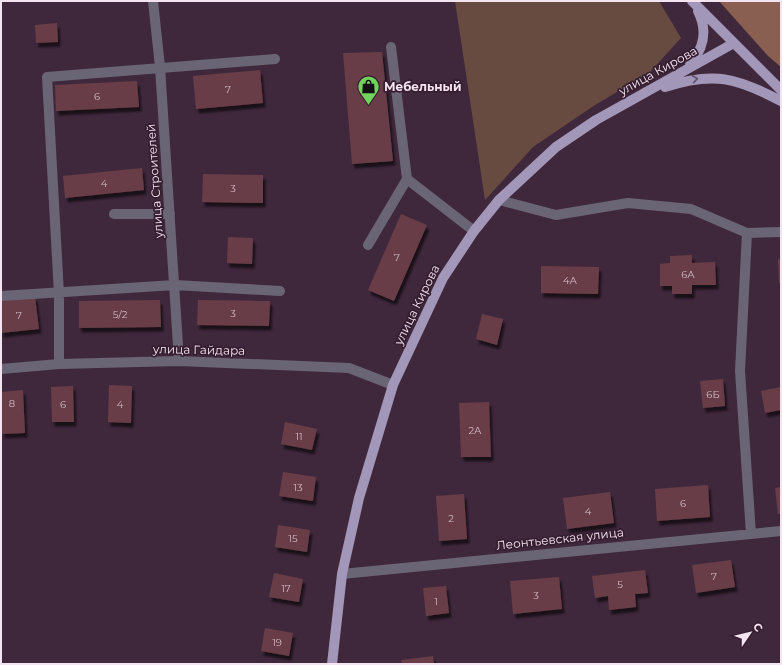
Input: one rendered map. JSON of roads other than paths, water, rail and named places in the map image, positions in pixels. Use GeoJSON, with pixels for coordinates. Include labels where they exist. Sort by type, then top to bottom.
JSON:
{"type":"FeatureCollection","features":[{"type":"Feature","properties":{"kind":"main road"},"geometry":{"type":"LineString","coordinates":[[694,2],[781,90]]}},
{"type":"Feature","properties":{"kind":"main road"},"geometry":{"type":"LineString","coordinates":[[685,71],[698,56],[704,39],[703,22],[694,2]]}},
{"type":"Feature","properties":{"kind":"main road","name":"улица Кирова"},"geometry":{"type":"LineString","coordinates":[[332,664],[342,574],[359,498],[393,385],[443,278],[474,231],[499,200],[556,147],[596,120],[734,43]]}},
{"type":"Feature","properties":{"kind":"main road"},"geometry":{"type":"LineString","coordinates":[[644,94],[685,81],[709,77],[735,80],[781,101]]}},
{"type":"Feature","properties":{"kind":"street","name":"улица Строителей"},"geometry":{"type":"LineString","coordinates":[[153,1],[160,67],[178,361]]}},
{"type":"Feature","properties":{"kind":"street"},"geometry":{"type":"LineString","coordinates":[[368,245],[407,179],[390,47]]}},
{"type":"Feature","properties":{"kind":"street"},"geometry":{"type":"LineString","coordinates":[[59,364],[59,294],[47,77],[275,59]]}},
{"type":"Feature","properties":{"kind":"street"},"geometry":{"type":"LineString","coordinates":[[407,179],[474,231]]}},
{"type":"Feature","properties":{"kind":"street"},"geometry":{"type":"LineString","coordinates":[[499,200],[556,215],[628,203],[691,209],[747,233],[781,232]]}},
{"type":"Feature","properties":{"kind":"street"},"geometry":{"type":"LineString","coordinates":[[114,214],[170,214]]}},
{"type":"Feature","properties":{"kind":"street"},"geometry":{"type":"LineString","coordinates":[[747,233],[740,371],[751,534]]}},
{"type":"Feature","properties":{"kind":"street"},"geometry":{"type":"LineString","coordinates":[[1,296],[59,294],[174,286],[280,291]]}},
{"type":"Feature","properties":{"kind":"street","name":"улица Гайдара"},"geometry":{"type":"LineString","coordinates":[[1,369],[59,364],[178,361],[349,368],[393,385]]}},
{"type":"Feature","properties":{"kind":"street","name":"Леонтьевская улица"},"geometry":{"type":"LineString","coordinates":[[342,574],[781,531]]}},
{"type":"Feature","properties":{"kind":"place","name":"Мебельный"},"geometry":{"type":"Point","coordinates":[368,106]}}]}
